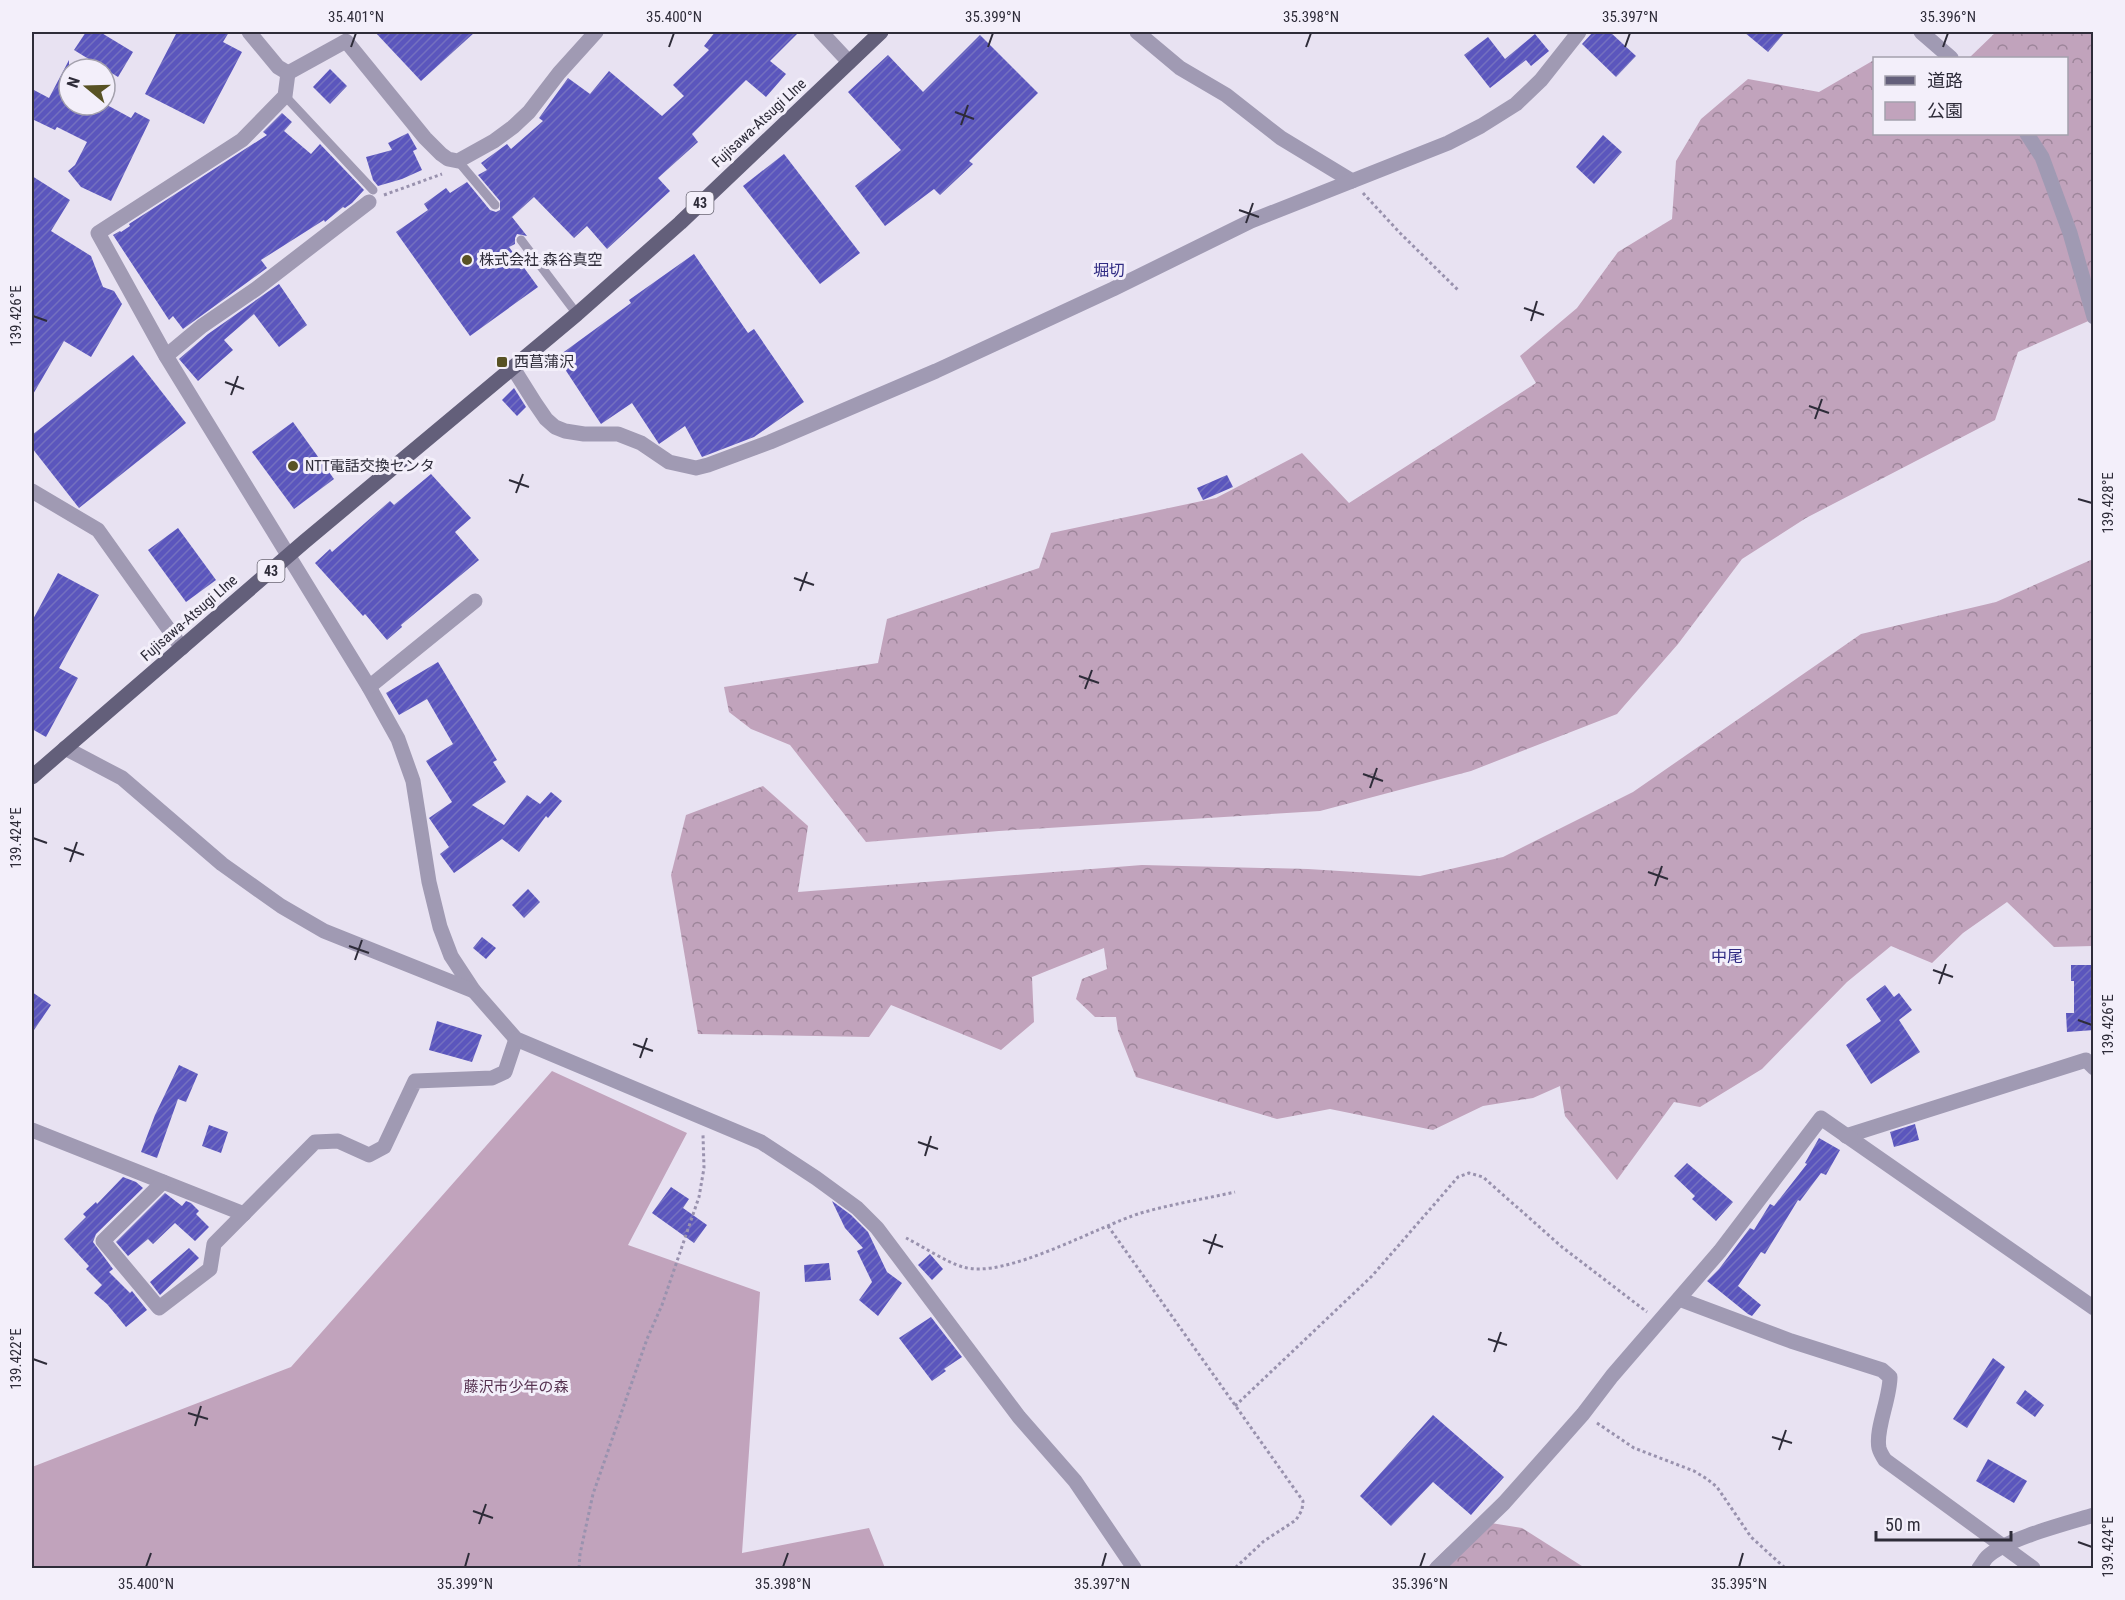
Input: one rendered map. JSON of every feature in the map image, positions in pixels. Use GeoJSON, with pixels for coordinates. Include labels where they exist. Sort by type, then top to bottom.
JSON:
{"type":"FeatureCollection","features":[{"type":"Feature","properties":{"kind":"main road","name":"Fujisawa-Atsugi LIne"},"geometry":{"type":"LineString","coordinates":[[32,777],[288,556],[577,314],[680,223],[881,32]]}},
{"type":"Feature","properties":{"kind":"street"},"geometry":{"type":"LineString","coordinates":[[249,32],[278,67],[288,73]]}},
{"type":"Feature","properties":{"kind":"street"},"geometry":{"type":"LineString","coordinates":[[288,73],[346,41],[425,138],[448,159],[458,161],[494,141],[513,127],[596,32]]}},
{"type":"Feature","properties":{"kind":"street"},"geometry":{"type":"LineString","coordinates":[[821,32],[849,62]]}},
{"type":"Feature","properties":{"kind":"street"},"geometry":{"type":"LineString","coordinates":[[1137,32],[1180,68],[1226,95],[1281,138],[1352,181]]}},
{"type":"Feature","properties":{"kind":"street"},"geometry":{"type":"LineString","coordinates":[[513,368],[546,419],[555,427],[584,434],[618,434],[641,443],[669,462],[696,468],[770,442],[936,370],[1113,289],[1251,221],[1448,143],[1507,109],[1541,80],[1579,32]]}},
{"type":"Feature","properties":{"kind":"street"},"geometry":{"type":"LineString","coordinates":[[1921,32],[1950,57]]}},
{"type":"Feature","properties":{"kind":"street"},"geometry":{"type":"LineString","coordinates":[[288,73],[285,96],[242,140],[98,233],[166,356],[369,687],[398,739],[413,781],[429,882],[440,927],[451,956],[474,991],[516,1039],[761,1143],[816,1178],[856,1208],[877,1228],[1019,1417],[1075,1481],[1134,1569]]}},
{"type":"Feature","properties":{"kind":"street"},"geometry":{"type":"LineString","coordinates":[[2028,135],[2042,157],[2070,233],[2094,317]]}},
{"type":"Feature","properties":{"kind":"street"},"geometry":{"type":"LineString","coordinates":[[166,356],[202,326],[256,289],[371,196]]}},
{"type":"Feature","properties":{"kind":"street"},"geometry":{"type":"LineString","coordinates":[[32,491],[98,530],[182,648]]}},
{"type":"Feature","properties":{"kind":"street"},"geometry":{"type":"LineString","coordinates":[[369,687],[475,601]]}},
{"type":"Feature","properties":{"kind":"street"},"geometry":{"type":"LineString","coordinates":[[65,748],[122,778],[222,864],[298,916],[324,931],[474,991]]}},
{"type":"Feature","properties":{"kind":"street"},"geometry":{"type":"LineString","coordinates":[[163,1182],[103,1241],[159,1308],[210,1269],[214,1244],[315,1142],[338,1141],[369,1155],[384,1148],[415,1081],[492,1078],[505,1072],[516,1039]]}},
{"type":"Feature","properties":{"kind":"street"},"geometry":{"type":"LineString","coordinates":[[1846,1136],[2086,1060],[2094,1068]]}},
{"type":"Feature","properties":{"kind":"street"},"geometry":{"type":"LineString","coordinates":[[1437,1569],[1504,1503],[1583,1414],[1612,1376],[1679,1299],[1767,1191],[1821,1118],[2094,1308]]}},
{"type":"Feature","properties":{"kind":"street"},"geometry":{"type":"LineString","coordinates":[[32,1130],[244,1214]]}},
{"type":"Feature","properties":{"kind":"street"},"geometry":{"type":"LineString","coordinates":[[1679,1299],[1791,1341],[1882,1370],[1890,1377],[1890,1388],[1879,1436],[1879,1448],[1886,1460],[2033,1569]]}},
{"type":"Feature","properties":{"kind":"street"},"geometry":{"type":"LineString","coordinates":[[1979,1569],[1988,1556],[2003,1547],[2094,1515]]}},
{"type":"Feature","properties":{"kind":"lane"},"geometry":{"type":"LineString","coordinates":[[285,96],[371,196]]}},
{"type":"Feature","properties":{"kind":"lane"},"geometry":{"type":"LineString","coordinates":[[458,161],[495,206]]}},
{"type":"Feature","properties":{"kind":"lane"},"geometry":{"type":"LineString","coordinates":[[521,240],[577,314]]}},
{"type":"Feature","properties":{"kind":"path"},"geometry":{"type":"LineString","coordinates":[[371,196],[379,196],[441,175],[458,161]]}},
{"type":"Feature","properties":{"kind":"path"},"geometry":{"type":"LineString","coordinates":[[1352,181],[1400,233],[1458,290]]}},
{"type":"Feature","properties":{"kind":"path"},"geometry":{"type":"LineString","coordinates":[[579,1569],[593,1494],[699,1197],[704,1168],[703,1131]]}},
{"type":"Feature","properties":{"kind":"path"},"geometry":{"type":"LineString","coordinates":[[1235,1406],[1372,1276],[1458,1177],[1469,1173],[1483,1177],[1562,1247],[1660,1321]]}},
{"type":"Feature","properties":{"kind":"path"},"geometry":{"type":"LineString","coordinates":[[903,1236],[963,1267],[984,1269],[1011,1264],[1141,1214],[1235,1192]]}},
{"type":"Feature","properties":{"kind":"path"},"geometry":{"type":"LineString","coordinates":[[1108,1226],[1303,1501],[1302,1510],[1296,1520],[1264,1541],[1235,1569]]}},
{"type":"Feature","properties":{"kind":"path"},"geometry":{"type":"LineString","coordinates":[[1583,1414],[1634,1448],[1686,1468],[1707,1479],[1717,1487],[1751,1538],[1785,1569]]}},
{"type":"Feature","properties":{"kind":"green space"},"geometry":{"type":"Polygon","coordinates":[[[1996,32],[2093,32],[2093,319],[2018,352],[1995,420],[1806,518],[1742,559],[1678,644],[1617,714],[1471,771],[1320,811],[999,831],[866,842],[790,745],[751,729],[729,712],[724,687],[878,663],[887,619],[1039,568],[1051,533],[1216,498],[1302,453],[1349,503],[1536,383],[1520,356],[1577,308],[1618,252],[1672,219],[1676,161],[1701,119],[1748,79],[1819,92],[1873,61],[1873,135],[2068,135],[2068,57],[1970,57],[1996,32]]]}},
{"type":"Feature","properties":{"kind":"green space"},"geometry":{"type":"Polygon","coordinates":[[[2093,559],[2093,946],[2054,947],[2007,902],[1963,933],[1932,963],[1891,946],[1847,982],[1762,1069],[1700,1107],[1674,1102],[1617,1180],[1565,1116],[1560,1086],[1533,1098],[1483,1106],[1433,1130],[1330,1109],[1277,1119],[1136,1077],[1118,1031],[1116,1017],[1095,1017],[1076,999],[1082,979],[1107,969],[1104,948],[1032,977],[1034,1022],[1001,1050],[891,1005],[869,1037],[698,1034],[671,875],[686,815],[763,786],[808,826],[798,892],[1142,865],[1308,869],[1420,876],[1503,857],[1633,792],[1861,634],[1996,602],[2093,559]]]}},
{"type":"Feature","properties":{"kind":"green space","name":"藤沢市少年の森"},"geometry":{"type":"Polygon","coordinates":[[[552,1071],[687,1133],[628,1245],[760,1292],[742,1553],[869,1528],[885,1568],[32,1568],[32,1467],[291,1367],[552,1071]]]}},
{"type":"Feature","properties":{"kind":"green space"},"geometry":{"type":"Polygon","coordinates":[[[1491,1523],[1522,1528],[1585,1568],[1427,1568],[1447,1548],[1491,1523]]]}},
{"type":"Feature","properties":{"kind":"building"},"geometry":{"type":"Polygon","coordinates":[[[86,32],[100,32],[133,52],[118,77],[117,57],[85,57],[74,50],[86,32]]]}},
{"type":"Feature","properties":{"kind":"building"},"geometry":{"type":"Polygon","coordinates":[[[177,32],[229,32],[223,42],[242,52],[204,124],[145,94],[177,32]]]}},
{"type":"Feature","properties":{"kind":"building"},"geometry":{"type":"Polygon","coordinates":[[[375,32],[475,32],[421,81],[375,32]]]}},
{"type":"Feature","properties":{"kind":"building"},"geometry":{"type":"Polygon","coordinates":[[[715,32],[799,32],[770,61],[786,74],[766,97],[746,80],[692,134],[698,142],[658,178],[670,191],[607,249],[587,226],[574,238],[534,197],[512,217],[527,236],[517,234],[515,244],[509,247],[538,287],[470,336],[396,232],[428,210],[424,204],[446,188],[450,193],[467,182],[490,210],[496,212],[500,210],[500,201],[478,175],[487,170],[481,163],[507,144],[511,149],[543,121],[539,118],[568,78],[590,94],[609,71],[662,116],[684,96],[673,85],[709,50],[704,46],[715,32]]]}},
{"type":"Feature","properties":{"kind":"building"},"geometry":{"type":"Polygon","coordinates":[[[1593,32],[1610,32],[1636,56],[1616,77],[1582,44],[1593,32]]]}},
{"type":"Feature","properties":{"kind":"building"},"geometry":{"type":"Polygon","coordinates":[[[1744,32],[1785,32],[1768,52],[1744,32]]]}},
{"type":"Feature","properties":{"kind":"building"},"geometry":{"type":"Polygon","coordinates":[[[1535,34],[1549,51],[1531,66],[1526,60],[1490,88],[1464,55],[1488,37],[1505,59],[1535,34]]]}},
{"type":"Feature","properties":{"kind":"building"},"geometry":{"type":"Polygon","coordinates":[[[980,35],[1038,93],[969,161],[973,164],[940,195],[934,189],[885,226],[855,186],[901,150],[848,92],[888,55],[923,92],[980,35]]]}},
{"type":"Feature","properties":{"kind":"building"},"geometry":{"type":"Polygon","coordinates":[[[330,69],[347,86],[330,104],[313,87],[330,69]]]}},
{"type":"Feature","properties":{"kind":"building"},"geometry":{"type":"Polygon","coordinates":[[[57,83],[57,117],[117,117],[117,110],[131,118],[135,112],[150,120],[111,201],[81,187],[68,171],[75,165],[87,142],[57,127],[55,130],[32,119],[32,89],[49,98],[57,83]]]}},
{"type":"Feature","properties":{"kind":"building"},"geometry":{"type":"Polygon","coordinates":[[[282,113],[292,122],[284,131],[311,154],[320,144],[364,190],[352,203],[343,207],[325,222],[324,220],[261,260],[267,268],[183,329],[173,316],[169,320],[113,235],[121,232],[130,226],[129,224],[267,135],[263,132],[282,113]]]}},
{"type":"Feature","properties":{"kind":"building"},"geometry":{"type":"Polygon","coordinates":[[[408,133],[417,149],[413,151],[422,170],[378,186],[373,180],[366,157],[392,150],[388,143],[408,133]]]}},
{"type":"Feature","properties":{"kind":"building"},"geometry":{"type":"Polygon","coordinates":[[[1603,135],[1622,152],[1594,184],[1576,167],[1603,135]]]}},
{"type":"Feature","properties":{"kind":"building"},"geometry":{"type":"Polygon","coordinates":[[[784,154],[860,253],[820,284],[743,186],[784,154]]]}},
{"type":"Feature","properties":{"kind":"building"},"geometry":{"type":"Polygon","coordinates":[[[32,176],[70,200],[51,231],[91,256],[103,287],[114,291],[122,304],[91,357],[64,341],[32,396],[32,176]]]}},
{"type":"Feature","properties":{"kind":"building"},"geometry":{"type":"Polygon","coordinates":[[[694,254],[748,333],[754,329],[804,402],[754,437],[702,457],[685,426],[659,444],[632,403],[601,424],[557,357],[631,303],[629,300],[694,254]]]}},
{"type":"Feature","properties":{"kind":"building"},"geometry":{"type":"Polygon","coordinates":[[[279,284],[307,325],[279,347],[254,314],[224,340],[233,350],[198,381],[179,359],[208,334],[279,284]]]}},
{"type":"Feature","properties":{"kind":"building"},"geometry":{"type":"Polygon","coordinates":[[[133,355],[186,423],[79,508],[32,448],[32,435],[133,355]]]}},
{"type":"Feature","properties":{"kind":"building"},"geometry":{"type":"Polygon","coordinates":[[[514,388],[526,407],[517,416],[502,400],[514,388]]]}},
{"type":"Feature","properties":{"kind":"building","name":"NTT電話交換センタ"},"geometry":{"type":"Polygon","coordinates":[[[293,422],[334,479],[294,509],[252,452],[293,422]]]}},
{"type":"Feature","properties":{"kind":"building"},"geometry":{"type":"Polygon","coordinates":[[[431,474],[471,518],[455,532],[479,560],[401,625],[402,627],[387,640],[315,563],[330,549],[332,552],[390,501],[394,505],[431,474]]]}},
{"type":"Feature","properties":{"kind":"building"},"geometry":{"type":"Polygon","coordinates":[[[1227,475],[1233,487],[1203,500],[1197,488],[1227,475]]]}},
{"type":"Feature","properties":{"kind":"building"},"geometry":{"type":"Polygon","coordinates":[[[178,528],[216,580],[186,602],[148,550],[178,528]]]}},
{"type":"Feature","properties":{"kind":"building"},"geometry":{"type":"Polygon","coordinates":[[[58,573],[99,595],[59,668],[78,678],[46,737],[32,729],[32,621],[58,573]]]}},
{"type":"Feature","properties":{"kind":"building"},"geometry":{"type":"Polygon","coordinates":[[[438,662],[497,760],[493,762],[506,782],[472,805],[504,825],[527,795],[540,804],[551,792],[562,801],[548,818],[546,816],[519,852],[502,839],[454,873],[440,854],[449,847],[429,818],[452,802],[426,761],[453,744],[427,699],[399,715],[386,693],[438,662]]]}},
{"type":"Feature","properties":{"kind":"building"},"geometry":{"type":"Polygon","coordinates":[[[528,889],[540,902],[524,918],[512,905],[528,889]]]}},
{"type":"Feature","properties":{"kind":"building"},"geometry":{"type":"Polygon","coordinates":[[[482,937],[496,948],[486,959],[473,948],[482,937]]]}},
{"type":"Feature","properties":{"kind":"building"},"geometry":{"type":"Polygon","coordinates":[[[2071,965],[2094,965],[2094,1030],[2067,1032],[2066,1013],[2074,1013],[2074,981],[2071,981],[2071,965]]]}},
{"type":"Feature","properties":{"kind":"building"},"geometry":{"type":"Polygon","coordinates":[[[1885,985],[1894,997],[1899,993],[1912,1010],[1899,1020],[1920,1052],[1871,1084],[1846,1045],[1881,1021],[1866,999],[1885,985]]]}},
{"type":"Feature","properties":{"kind":"building"},"geometry":{"type":"Polygon","coordinates":[[[32,992],[51,1005],[32,1033],[32,992]]]}},
{"type":"Feature","properties":{"kind":"building"},"geometry":{"type":"Polygon","coordinates":[[[437,1021],[482,1035],[472,1062],[429,1050],[437,1021]]]}},
{"type":"Feature","properties":{"kind":"building"},"geometry":{"type":"Polygon","coordinates":[[[179,1065],[198,1074],[186,1102],[178,1099],[157,1158],[141,1152],[155,1115],[179,1065]]]}},
{"type":"Feature","properties":{"kind":"building"},"geometry":{"type":"Polygon","coordinates":[[[1915,1124],[1919,1140],[1894,1147],[1890,1132],[1915,1124]]]}},
{"type":"Feature","properties":{"kind":"building"},"geometry":{"type":"Polygon","coordinates":[[[209,1125],[228,1132],[221,1153],[202,1146],[209,1125]]]}},
{"type":"Feature","properties":{"kind":"building"},"geometry":{"type":"Polygon","coordinates":[[[1819,1138],[1840,1150],[1826,1175],[1821,1173],[1800,1201],[1798,1200],[1765,1254],[1761,1252],[1738,1286],[1761,1305],[1752,1316],[1707,1281],[1750,1228],[1754,1230],[1770,1204],[1774,1206],[1807,1164],[1805,1163],[1819,1138]]]}},
{"type":"Feature","properties":{"kind":"building"},"geometry":{"type":"Polygon","coordinates":[[[1687,1163],[1733,1202],[1716,1221],[1692,1199],[1695,1196],[1674,1176],[1687,1163]]]}},
{"type":"Feature","properties":{"kind":"building"},"geometry":{"type":"Polygon","coordinates":[[[123,1177],[136,1182],[143,1188],[96,1234],[93,1242],[113,1269],[109,1272],[130,1293],[132,1291],[147,1310],[126,1327],[107,1304],[94,1293],[102,1285],[86,1269],[89,1266],[64,1239],[86,1217],[83,1214],[96,1202],[97,1204],[123,1177]]]}},
{"type":"Feature","properties":{"kind":"building"},"geometry":{"type":"Polygon","coordinates":[[[671,1187],[689,1199],[683,1208],[707,1225],[694,1243],[652,1213],[671,1187]]]}},
{"type":"Feature","properties":{"kind":"building"},"geometry":{"type":"Polygon","coordinates":[[[165,1193],[182,1206],[186,1201],[191,1203],[199,1211],[196,1214],[209,1227],[195,1241],[175,1223],[153,1244],[148,1239],[128,1256],[116,1242],[165,1193]]]}},
{"type":"Feature","properties":{"kind":"building"},"geometry":{"type":"Polygon","coordinates":[[[832,1201],[868,1232],[887,1272],[902,1283],[878,1316],[859,1300],[872,1282],[857,1251],[863,1248],[845,1228],[832,1201]]]}},
{"type":"Feature","properties":{"kind":"building"},"geometry":{"type":"Polygon","coordinates":[[[189,1248],[199,1258],[160,1295],[150,1282],[189,1248]]]}},
{"type":"Feature","properties":{"kind":"building"},"geometry":{"type":"Polygon","coordinates":[[[930,1254],[943,1269],[932,1280],[918,1265],[930,1254]]]}},
{"type":"Feature","properties":{"kind":"building"},"geometry":{"type":"Polygon","coordinates":[[[829,1263],[831,1280],[805,1282],[804,1265],[829,1263]]]}},
{"type":"Feature","properties":{"kind":"building"},"geometry":{"type":"Polygon","coordinates":[[[931,1317],[962,1357],[944,1369],[946,1371],[932,1381],[899,1338],[931,1317]]]}},
{"type":"Feature","properties":{"kind":"building"},"geometry":{"type":"Polygon","coordinates":[[[1993,1358],[2005,1367],[1967,1428],[1953,1419],[1993,1358]]]}},
{"type":"Feature","properties":{"kind":"building"},"geometry":{"type":"Polygon","coordinates":[[[2025,1390],[2044,1405],[2035,1417],[2016,1403],[2025,1390]]]}},
{"type":"Feature","properties":{"kind":"building"},"geometry":{"type":"Polygon","coordinates":[[[1433,1415],[1504,1477],[1471,1515],[1433,1482],[1391,1526],[1360,1496],[1433,1415]]]}},
{"type":"Feature","properties":{"kind":"building"},"geometry":{"type":"Polygon","coordinates":[[[1988,1459],[2027,1481],[2014,1503],[1976,1481],[1988,1459]]]}},
{"type":"Feature","properties":{"kind":"place","name":"株式会社 森谷真空"},"geometry":{"type":"Point","coordinates":[467,260]}},
{"type":"Feature","properties":{"kind":"place","name":"西菖蒲沢"},"geometry":{"type":"Point","coordinates":[502,362]}},
{"type":"Feature","properties":{"kind":"place","name":"NTT電話交換センタ"},"geometry":{"type":"Point","coordinates":[293,466]}},
{"type":"Feature","properties":{"kind":"district","name":"堀切"},"geometry":{"type":"Point","coordinates":[1109,270]}},
{"type":"Feature","properties":{"kind":"district","name":"中尾"},"geometry":{"type":"Point","coordinates":[1727,956]}}]}
